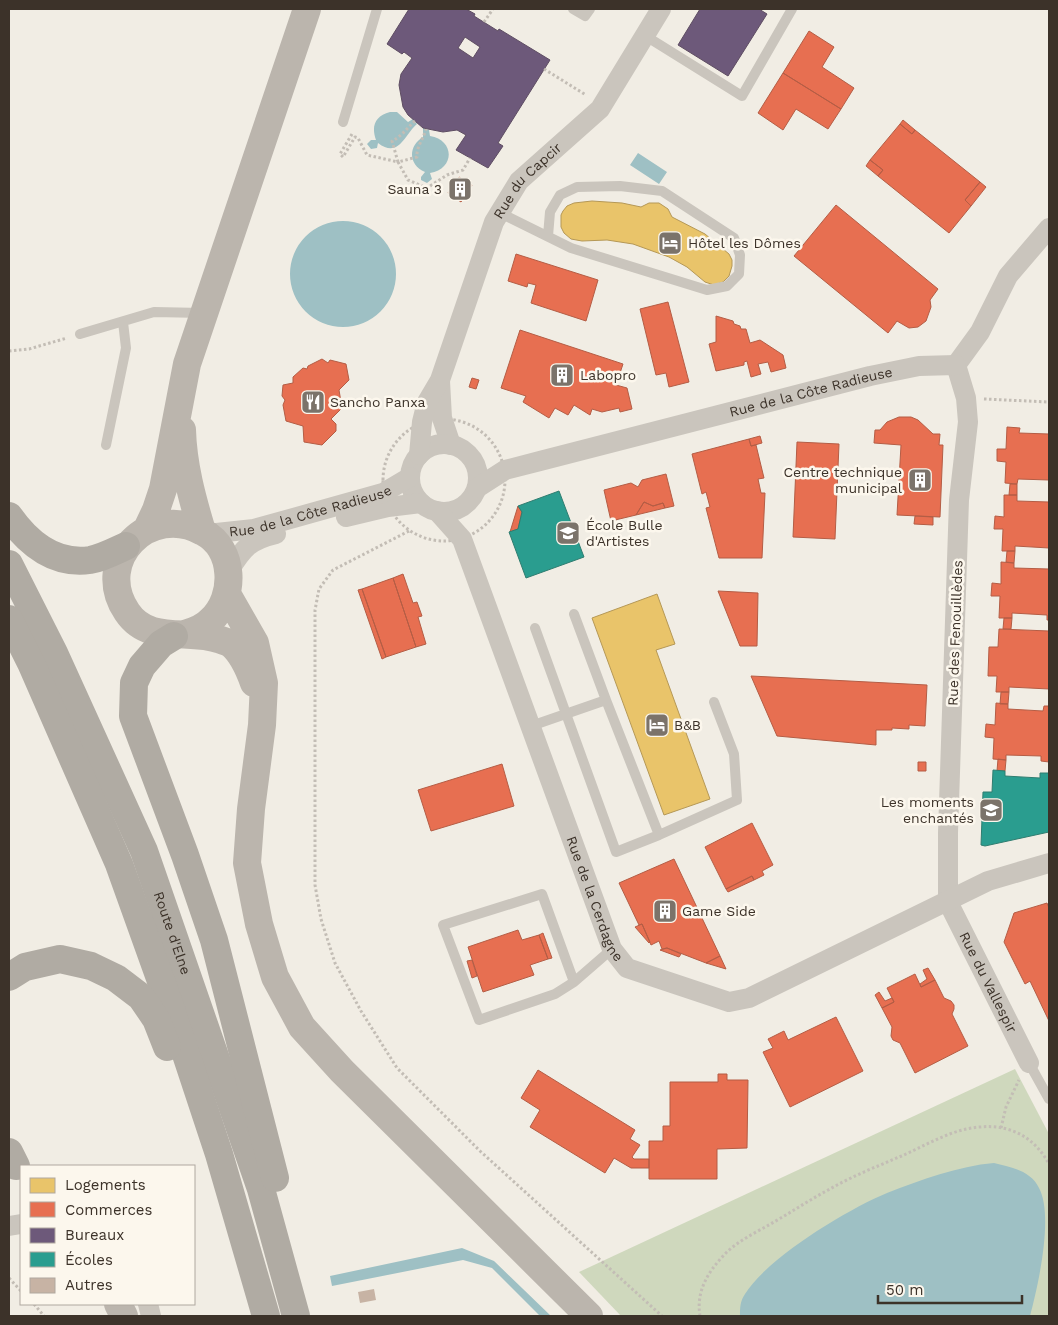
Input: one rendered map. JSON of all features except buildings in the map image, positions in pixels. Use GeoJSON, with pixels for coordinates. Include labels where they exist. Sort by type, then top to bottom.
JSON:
{"type":"FeatureCollection","features":[{"type":"Feature","properties":{"kind":"highway"},"geometry":{"type":"LineString","coordinates":[[9,516],[39,549],[69,561],[91,560],[136,538]]}},
{"type":"Feature","properties":{"kind":"highway","name":"Route d'Elne"},"geometry":{"type":"LineString","coordinates":[[9,564],[54,653],[144,851],[262,1189],[296,1316]]}},
{"type":"Feature","properties":{"kind":"highway","name":"Route d'Elne"},"geometry":{"type":"LineString","coordinates":[[9,619],[31,663],[119,864],[171,1009],[219,1154],[266,1316]]}},
{"type":"Feature","properties":{"kind":"highway"},"geometry":{"type":"LineString","coordinates":[[179,635],[161,644],[142,666],[134,684],[133,716],[185,855],[214,940],[281,1201],[306,1316]]}},
{"type":"Feature","properties":{"kind":"highway"},"geometry":{"type":"LineString","coordinates":[[9,978],[24,967],[60,959],[100,970],[116,978],[141,997],[156,1018],[179,1078],[213,1179],[252,1316]]}},
{"type":"Feature","properties":{"kind":"main road"},"geometry":{"type":"LineString","coordinates":[[262,725],[258,692],[247,665],[230,644],[208,636],[156,633],[140,626],[127,613],[119,597],[116,580],[118,562],[156,510],[163,489],[180,396],[188,364],[307,9]]}},
{"type":"Feature","properties":{"kind":"main road"},"geometry":{"type":"LineString","coordinates":[[180,396],[182,446],[190,492],[205,532]]}},
{"type":"Feature","properties":{"kind":"main road"},"geometry":{"type":"LineString","coordinates":[[136,538],[165,523],[184,524],[205,532],[217,544],[225,557],[228,583],[255,644],[264,683],[262,725],[251,809],[247,863],[259,924],[275,977],[302,1027],[342,1071],[589,1316]]}},
{"type":"Feature","properties":{"kind":"main road"},"geometry":{"type":"LineString","coordinates":[[179,635],[199,629],[212,620],[221,608],[228,583]]}},
{"type":"Feature","properties":{"kind":"street","name":"Rue du Capcir"},"geometry":{"type":"LineString","coordinates":[[419,455],[422,422],[427,402],[440,380],[494,222],[519,181],[600,109],[660,9]]}},
{"type":"Feature","properties":{"kind":"street"},"geometry":{"type":"LineString","coordinates":[[956,365],[980,332],[1008,276],[1049,228]]}},
{"type":"Feature","properties":{"kind":"street","name":"Rue des Fenouillèdes"},"geometry":{"type":"LineString","coordinates":[[948,902],[948,823],[959,500],[968,422],[966,398],[956,365]]}},
{"type":"Feature","properties":{"kind":"street","name":"Rue de la Côte Radieuse"},"geometry":{"type":"LineString","coordinates":[[505,470],[870,376],[918,366],[956,365]]}},
{"type":"Feature","properties":{"kind":"street","name":"Rue du Capcir"},"geometry":{"type":"LineString","coordinates":[[440,380],[442,418],[451,444]]}},
{"type":"Feature","properties":{"kind":"street"},"geometry":{"type":"LineString","coordinates":[[470,456],[505,470],[458,509],[448,512],[429,507],[415,495],[411,486],[410,476],[412,465],[419,455],[433,446],[451,444],[462,449],[470,456],[476,466],[478,477],[472,496]]}},
{"type":"Feature","properties":{"kind":"street","name":"Rue de la Côte Radieuse"},"geometry":{"type":"LineString","coordinates":[[228,583],[240,553],[259,538],[386,500],[410,476]]}},
{"type":"Feature","properties":{"kind":"street","name":"Rue de la Cerdagne"},"geometry":{"type":"LineString","coordinates":[[462,539],[472,496]]}},
{"type":"Feature","properties":{"kind":"street","name":"Rue de la Côte Radieuse"},"geometry":{"type":"LineString","coordinates":[[205,532],[254,529],[386,500],[429,507]]}},
{"type":"Feature","properties":{"kind":"street","name":"Rue de la Cerdagne"},"geometry":{"type":"LineString","coordinates":[[429,507],[462,539],[612,949],[627,968],[729,1002],[749,998],[988,881],[1049,863]]}},
{"type":"Feature","properties":{"kind":"street","name":"Rue du Vallespir"},"geometry":{"type":"LineString","coordinates":[[948,902],[1032,1067]]}},
{"type":"Feature","properties":{"kind":"lane"},"geometry":{"type":"LineString","coordinates":[[343,122],[377,9]]}},
{"type":"Feature","properties":{"kind":"lane"},"geometry":{"type":"LineString","coordinates":[[573,9],[585,16],[590,9]]}},
{"type":"Feature","properties":{"kind":"lane"},"geometry":{"type":"LineString","coordinates":[[644,36],[742,96],[792,9]]}},
{"type":"Feature","properties":{"kind":"lane"},"geometry":{"type":"LineString","coordinates":[[500,213],[571,248],[707,290],[727,286],[739,274],[740,255],[734,238],[662,192],[620,186],[577,187],[560,195],[553,206],[550,212],[548,236]]}},
{"type":"Feature","properties":{"kind":"lane"},"geometry":{"type":"LineString","coordinates":[[80,334],[154,312],[204,313]]}},
{"type":"Feature","properties":{"kind":"lane"},"geometry":{"type":"LineString","coordinates":[[106,445],[126,348],[123,322]]}},
{"type":"Feature","properties":{"kind":"lane"},"geometry":{"type":"LineString","coordinates":[[574,614],[659,835]]}},
{"type":"Feature","properties":{"kind":"lane"},"geometry":{"type":"LineString","coordinates":[[534,628],[616,852],[737,800],[734,754],[714,702]]}},
{"type":"Feature","properties":{"kind":"lane"},"geometry":{"type":"LineString","coordinates":[[531,726],[606,700]]}},
{"type":"Feature","properties":{"kind":"lane"},"geometry":{"type":"LineString","coordinates":[[574,982],[542,894],[443,925],[479,1020],[555,994],[574,982],[612,949]]}},
{"type":"Feature","properties":{"kind":"lane"},"geometry":{"type":"LineString","coordinates":[[1032,1067],[1046,1083],[1049,1100]]}},
{"type":"Feature","properties":{"kind":"path"},"geometry":{"type":"LineString","coordinates":[[484,22],[493,9]]}},
{"type":"Feature","properties":{"kind":"path"},"geometry":{"type":"LineString","coordinates":[[544,69],[591,98]]}},
{"type":"Feature","properties":{"kind":"path"},"geometry":{"type":"LineString","coordinates":[[415,121],[399,138],[392,140],[398,162],[408,180],[427,188],[447,175],[463,170],[470,158]]}},
{"type":"Feature","properties":{"kind":"path"},"geometry":{"type":"LineString","coordinates":[[351,136],[340,154],[343,156],[355,137],[358,138],[367,155],[398,162],[417,157],[419,145],[426,129]]}},
{"type":"Feature","properties":{"kind":"path"},"geometry":{"type":"LineString","coordinates":[[9,351],[29,349],[80,334]]}},
{"type":"Feature","properties":{"kind":"path"},"geometry":{"type":"LineString","coordinates":[[966,398],[1049,402]]}},
{"type":"Feature","properties":{"kind":"path"},"geometry":{"type":"LineString","coordinates":[[442,418],[456,419],[472,425],[489,438],[500,454],[505,470],[505,489],[500,506],[489,522],[476,533],[462,539],[445,542],[434,541],[410,531],[395,517],[386,500],[383,470],[386,457],[394,444],[406,431],[422,422],[442,418]]}},
{"type":"Feature","properties":{"kind":"path"},"geometry":{"type":"LineString","coordinates":[[410,531],[333,570],[319,589],[315,610],[315,885],[321,919],[335,963],[361,1011],[397,1068],[480,1151],[662,1316]]}},
{"type":"Feature","properties":{"kind":"path"},"geometry":{"type":"LineString","coordinates":[[1001,1128],[1006,1107],[1020,1078],[1032,1067]]}},
{"type":"Feature","properties":{"kind":"path"},"geometry":{"type":"LineString","coordinates":[[700,1316],[698,1306],[700,1291],[707,1276],[724,1255],[748,1237],[830,1188],[955,1131],[981,1127],[1001,1128],[1024,1135],[1036,1145],[1049,1164]]}},
{"type":"Feature","properties":{"kind":"path"},"geometry":{"type":"LineString","coordinates":[[9,1278],[20,1290]]}},
{"type":"Feature","properties":{"kind":"path"},"geometry":{"type":"LineString","coordinates":[[35,1305],[44,1316]]}},
{"type":"Feature","properties":{"kind":"green space"},"geometry":{"type":"Polygon","coordinates":[[[1015,1069],[1049,1134],[1049,1316],[621,1316],[579,1272],[1015,1069]]]}},
{"type":"Feature","properties":{"kind":"water"},"geometry":{"type":"Polygon","coordinates":[[[390,112],[397,112],[408,122],[413,119],[417,124],[396,147],[385,147],[378,143],[377,148],[371,149],[367,144],[371,140],[376,140],[374,126],[376,122],[381,116],[390,112]]]}},
{"type":"Feature","properties":{"kind":"water"},"geometry":{"type":"Polygon","coordinates":[[[423,128],[429,130],[430,136],[444,143],[448,148],[449,154],[448,161],[444,166],[430,173],[432,179],[427,183],[421,180],[425,172],[415,165],[412,155],[415,145],[423,137],[423,128]]]}},
{"type":"Feature","properties":{"kind":"water"},"geometry":{"type":"Polygon","coordinates":[[[638,153],[667,172],[659,184],[630,165],[638,153]]]}},
{"type":"Feature","properties":{"kind":"water"},"geometry":{"type":"Polygon","coordinates":[[[343,221],[363,225],[381,236],[392,254],[396,274],[392,294],[381,312],[363,323],[343,327],[323,323],[305,312],[294,294],[290,274],[294,254],[305,236],[323,225],[343,221]]]}},
{"type":"Feature","properties":{"kind":"water"},"geometry":{"type":"Polygon","coordinates":[[[994,1163],[1007,1166],[1031,1177],[1039,1188],[1043,1200],[1045,1233],[1043,1251],[1030,1316],[740,1316],[742,1299],[756,1280],[789,1250],[831,1222],[871,1200],[913,1183],[953,1170],[994,1163]]]}},
{"type":"Feature","properties":{"kind":"water"},"geometry":{"type":"Polygon","coordinates":[[[462,1248],[494,1261],[551,1316],[540,1316],[492,1268],[463,1260],[332,1286],[330,1276],[462,1248]]]}},
{"type":"Feature","properties":{"kind":"place","name":"Sauna 3"},"geometry":{"type":"Point","coordinates":[460,189]}},
{"type":"Feature","properties":{"kind":"place","name":"Hôtel les Dômes"},"geometry":{"type":"Point","coordinates":[670,243]}},
{"type":"Feature","properties":{"kind":"place","name":"Labopro"},"geometry":{"type":"Point","coordinates":[562,375]}},
{"type":"Feature","properties":{"kind":"place","name":"Sancho Panxa"},"geometry":{"type":"Point","coordinates":[313,402]}},
{"type":"Feature","properties":{"kind":"place","name":"Centre technique municipal"},"geometry":{"type":"Point","coordinates":[920,480]}},
{"type":"Feature","properties":{"kind":"place","name":"École Bulle d'Artistes"},"geometry":{"type":"Point","coordinates":[568,533]}},
{"type":"Feature","properties":{"kind":"place","name":"B&B"},"geometry":{"type":"Point","coordinates":[657,725]}},
{"type":"Feature","properties":{"kind":"place","name":"Les moments enchantés"},"geometry":{"type":"Point","coordinates":[991,810]}},
{"type":"Feature","properties":{"kind":"place","name":"Game Side"},"geometry":{"type":"Point","coordinates":[665,911]}}]}
